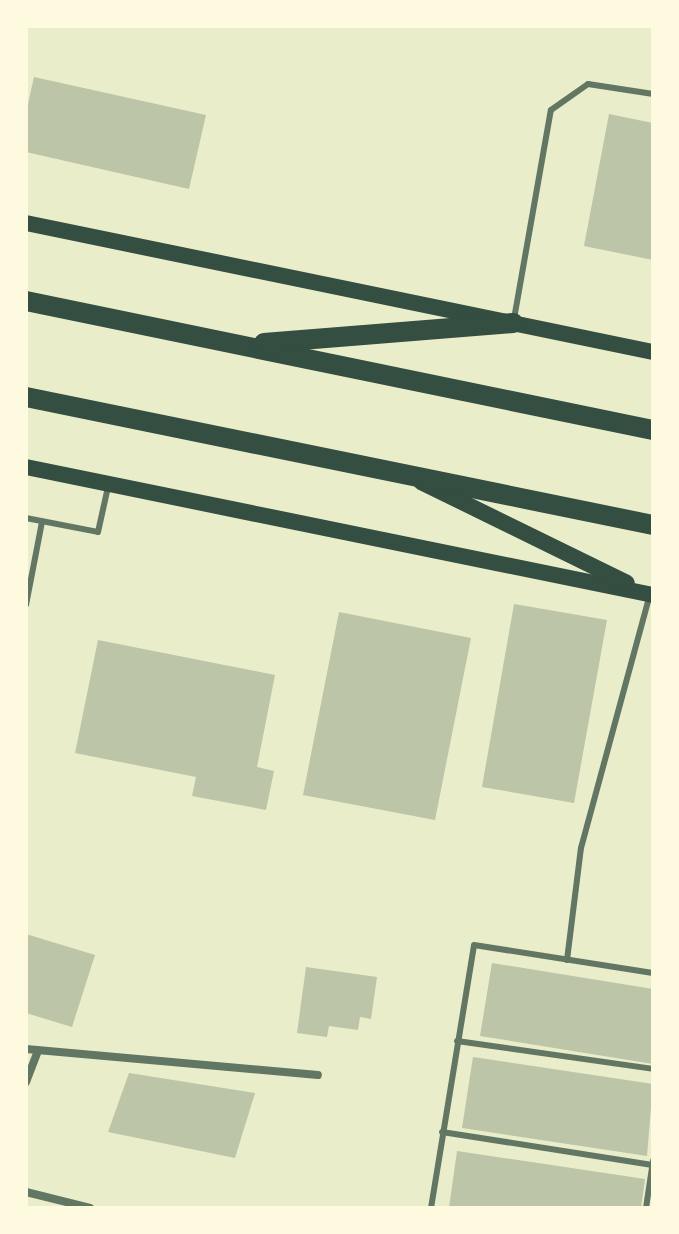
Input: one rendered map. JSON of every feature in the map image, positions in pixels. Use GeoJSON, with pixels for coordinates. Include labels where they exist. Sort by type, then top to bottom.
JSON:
{"type":"FeatureCollection","features":[{"type":"Feature","properties":{"kind":"main road"},"geometry":{"type":"LineString","coordinates":[[26,223],[653,352]]}},
{"type":"Feature","properties":{"kind":"main road"},"geometry":{"type":"LineString","coordinates":[[26,301],[653,430]]}},
{"type":"Feature","properties":{"kind":"main road"},"geometry":{"type":"LineString","coordinates":[[240,345],[513,323]]}},
{"type":"Feature","properties":{"kind":"main road"},"geometry":{"type":"LineString","coordinates":[[26,397],[653,525]]}},
{"type":"Feature","properties":{"kind":"main road"},"geometry":{"type":"LineString","coordinates":[[26,467],[651,595]]}},
{"type":"Feature","properties":{"kind":"main road"},"geometry":{"type":"LineString","coordinates":[[403,473],[651,595]]}},
{"type":"Feature","properties":{"kind":"street"},"geometry":{"type":"LineString","coordinates":[[26,1049],[318,1075]]}},
{"type":"Feature","properties":{"kind":"street"},"geometry":{"type":"LineString","coordinates":[[26,1082],[38,1050]]}},
{"type":"Feature","properties":{"kind":"street"},"geometry":{"type":"LineString","coordinates":[[26,1192],[90,1208]]}},
{"type":"Feature","properties":{"kind":"lane"},"geometry":{"type":"LineString","coordinates":[[513,323],[551,110],[588,84],[653,94]]}},
{"type":"Feature","properties":{"kind":"lane"},"geometry":{"type":"LineString","coordinates":[[26,518],[98,532],[109,484]]}},
{"type":"Feature","properties":{"kind":"lane"},"geometry":{"type":"LineString","coordinates":[[26,605],[42,522]]}},
{"type":"Feature","properties":{"kind":"lane"},"geometry":{"type":"LineString","coordinates":[[567,960],[581,848],[651,595]]}},
{"type":"Feature","properties":{"kind":"lane"},"geometry":{"type":"LineString","coordinates":[[431,1208],[474,945],[653,973]]}},
{"type":"Feature","properties":{"kind":"lane"},"geometry":{"type":"LineString","coordinates":[[457,1041],[653,1069]]}},
{"type":"Feature","properties":{"kind":"lane"},"geometry":{"type":"LineString","coordinates":[[442,1132],[653,1163],[646,1208]]}},
{"type":"Feature","properties":{"kind":"building"},"geometry":{"type":"Polygon","coordinates":[[[34,77],[206,115],[189,189],[26,152],[26,113],[34,77]]]}},
{"type":"Feature","properties":{"kind":"building"},"geometry":{"type":"Polygon","coordinates":[[[609,114],[653,123],[653,260],[584,246],[609,114]]]}},
{"type":"Feature","properties":{"kind":"building"},"geometry":{"type":"Polygon","coordinates":[[[514,604],[607,620],[574,803],[482,787],[514,604]]]}},
{"type":"Feature","properties":{"kind":"building"},"geometry":{"type":"Polygon","coordinates":[[[339,612],[471,638],[435,820],[303,795],[339,612]]]}},
{"type":"Feature","properties":{"kind":"building"},"geometry":{"type":"Polygon","coordinates":[[[98,640],[275,675],[257,767],[274,771],[266,810],[192,796],[196,777],[75,753],[98,640]]]}},
{"type":"Feature","properties":{"kind":"building"},"geometry":{"type":"Polygon","coordinates":[[[26,934],[95,955],[72,1027],[26,1013],[26,934]]]}},
{"type":"Feature","properties":{"kind":"building"},"geometry":{"type":"Polygon","coordinates":[[[492,963],[653,989],[653,1064],[480,1036],[492,963]]]}},
{"type":"Feature","properties":{"kind":"building"},"geometry":{"type":"Polygon","coordinates":[[[306,967],[377,977],[371,1019],[360,1017],[358,1030],[329,1026],[327,1037],[297,1033],[306,967]]]}},
{"type":"Feature","properties":{"kind":"building"},"geometry":{"type":"Polygon","coordinates":[[[473,1057],[653,1084],[647,1156],[462,1128],[473,1057]]]}},
{"type":"Feature","properties":{"kind":"building"},"geometry":{"type":"Polygon","coordinates":[[[129,1073],[255,1093],[235,1158],[108,1132],[129,1073]]]}},
{"type":"Feature","properties":{"kind":"building"},"geometry":{"type":"Polygon","coordinates":[[[457,1151],[645,1179],[641,1208],[449,1208],[457,1151]]]}}]}
